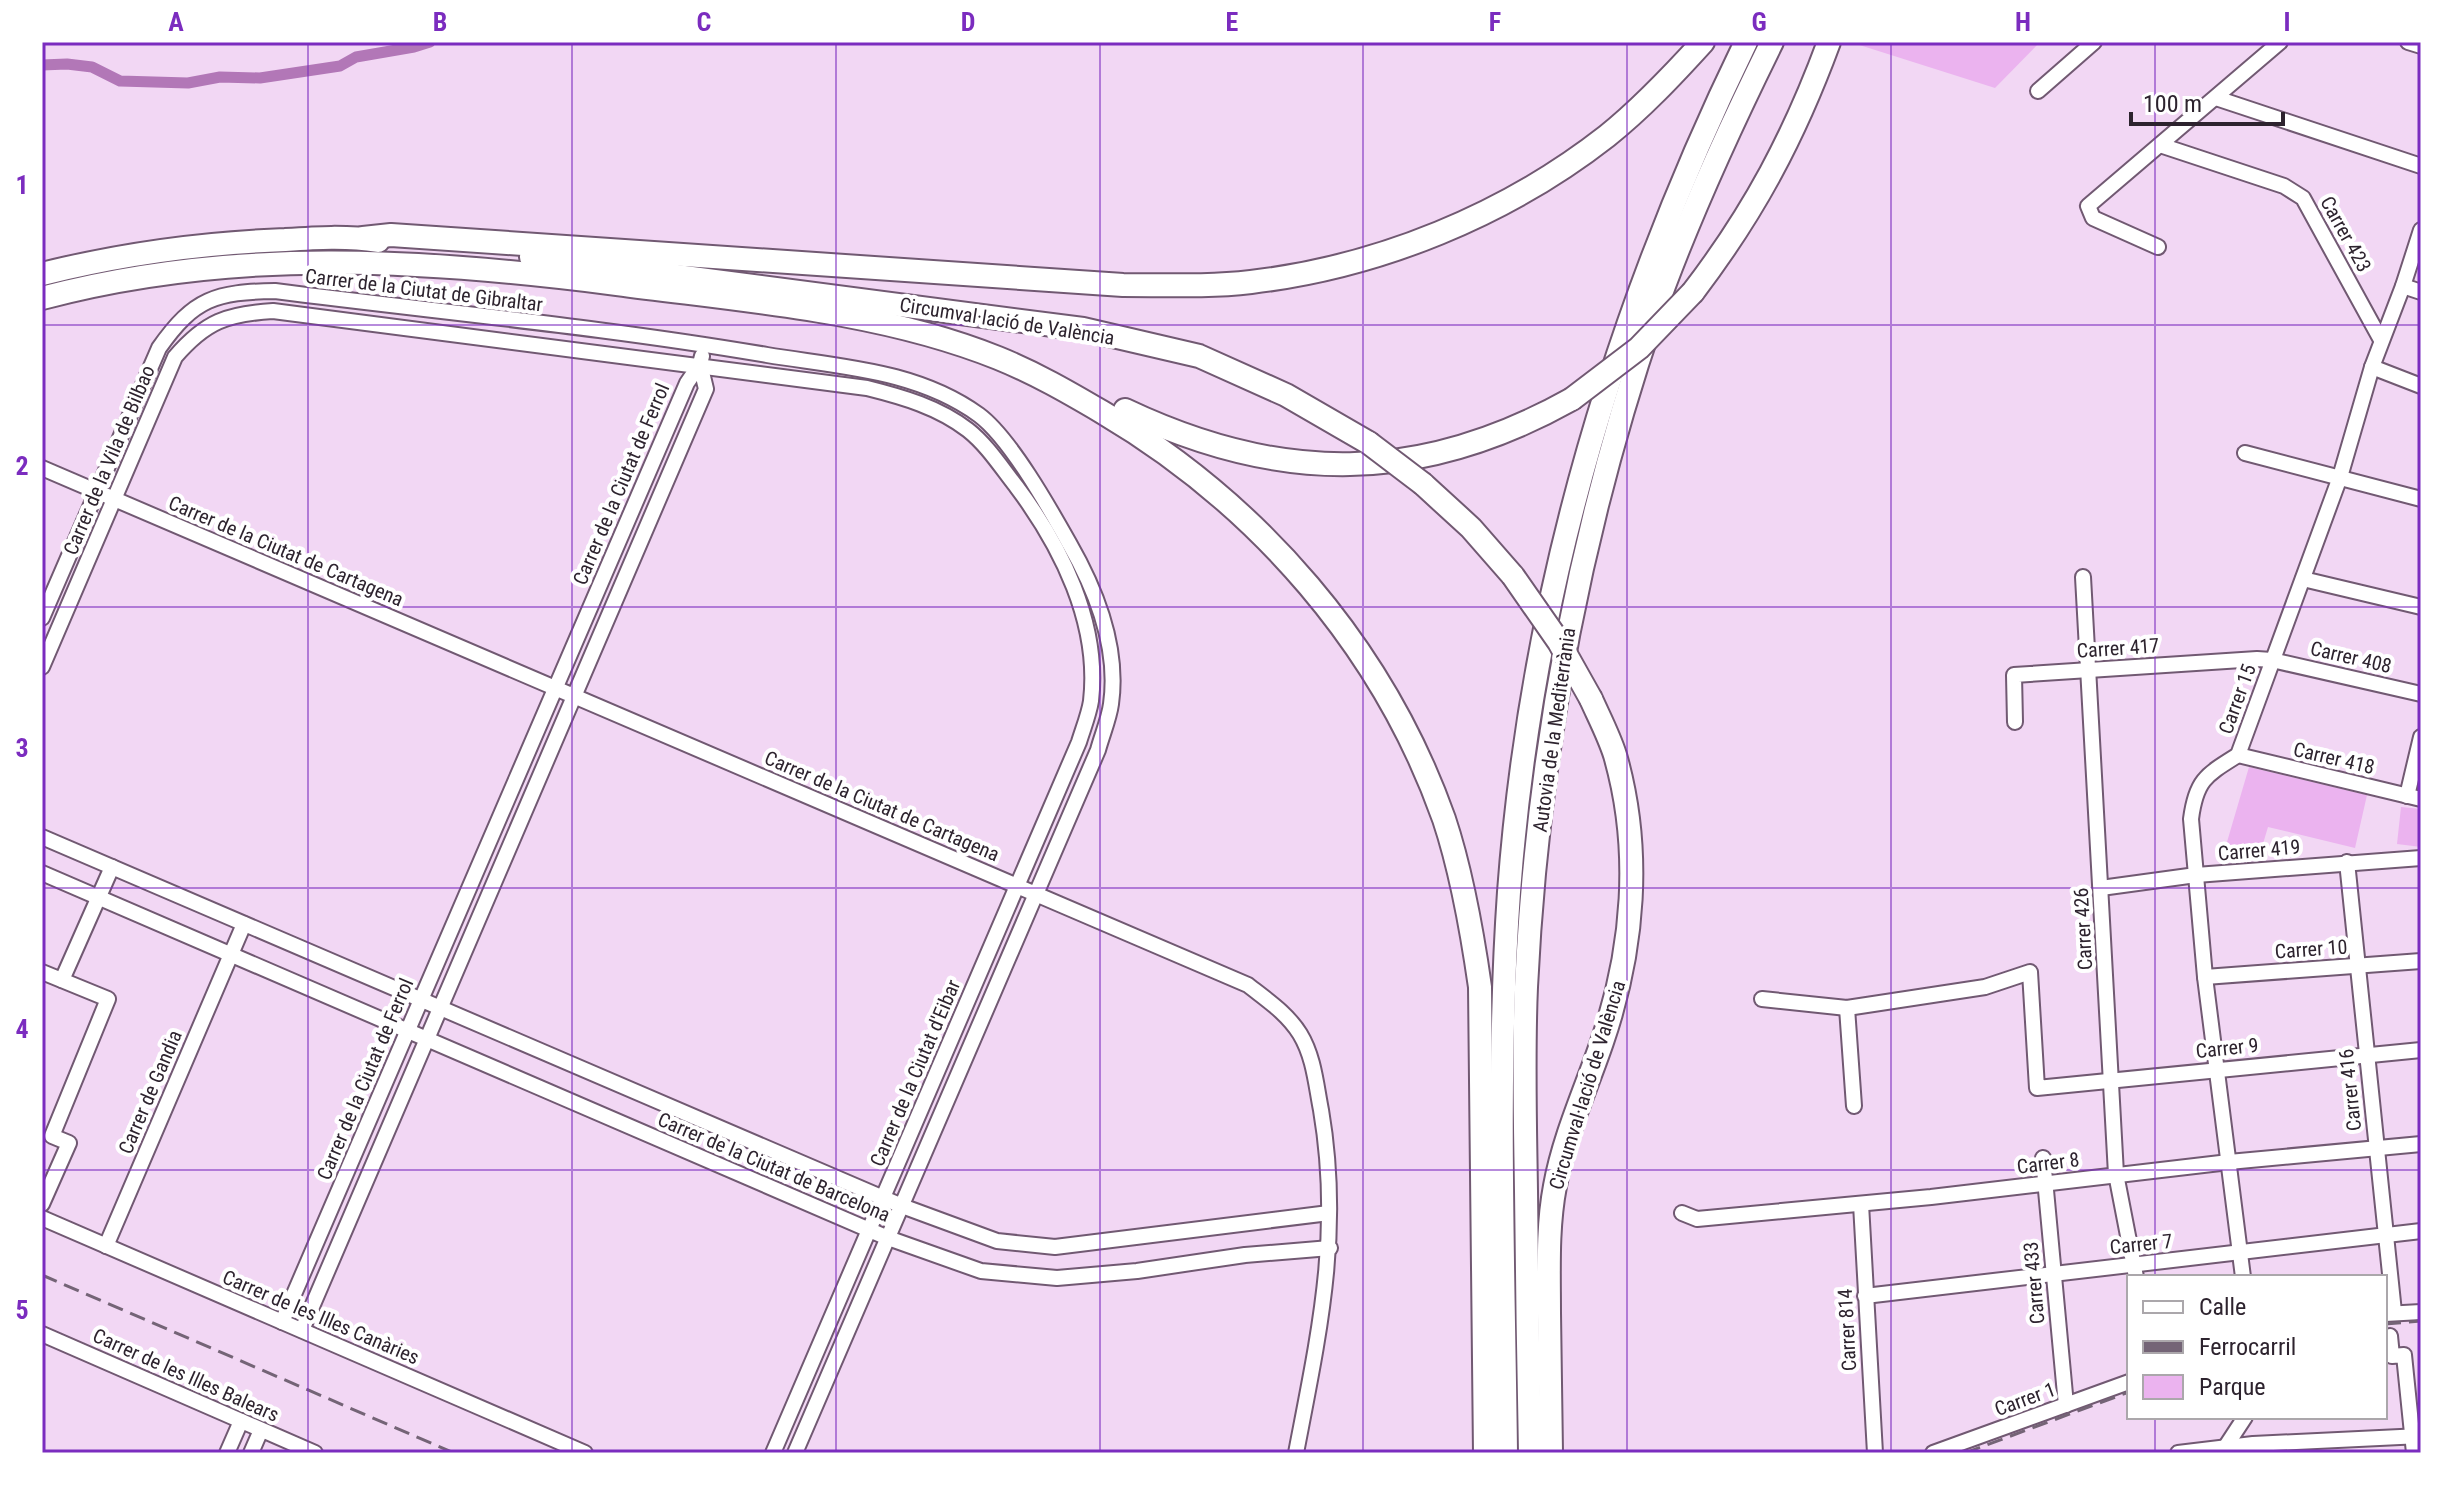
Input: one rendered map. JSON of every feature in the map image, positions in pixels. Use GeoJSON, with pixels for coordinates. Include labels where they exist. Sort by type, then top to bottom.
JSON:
{"type":"FeatureCollection","features":[{"type":"Feature","properties":{"kind":"highway"},"geometry":{"type":"LineString","coordinates":[[363,238],[391,235],[1123,285],[1198,286],[1294,276],[1404,247],[1488,211],[1548,177],[1608,135],[1703,42]]}},
{"type":"Feature","properties":{"kind":"highway","name":"Autovia de la Mediterrània"},"geometry":{"type":"LineString","coordinates":[[1506,1453],[1504,987],[1510,889],[1532,696],[1559,562],[1596,420],[1623,335],[1672,205],[1746,42]]}},
{"type":"Feature","properties":{"kind":"highway","name":"Autovia de la Mediterrània"},"geometry":{"type":"LineString","coordinates":[[1530,1453],[1524,1065],[1526,988],[1545,775],[1566,639],[1618,427],[1654,314],[1721,148],[1772,42]]}},
{"type":"Feature","properties":{"kind":"highway"},"geometry":{"type":"LineString","coordinates":[[1061,386],[1086,392],[1164,429],[1230,451],[1300,464],[1376,463],[1430,456],[1488,439],[1588,389],[1639,348],[1693,292],[1763,190],[1790,138],[1829,42]]}},
{"type":"Feature","properties":{"kind":"highway","name":"Circumval·lació de València"},"geometry":{"type":"LineString","coordinates":[[42,274],[164,250],[251,241],[363,238],[1083,329],[1199,356],[1286,395],[1369,443],[1423,484],[1471,528],[1513,576],[1559,642],[1591,699],[1614,753],[1629,822],[1632,876],[1628,939],[1618,991],[1565,1147],[1548,1232],[1551,1453]]}},
{"type":"Feature","properties":{"kind":"highway","name":"Circumval·lació de València"},"geometry":{"type":"LineString","coordinates":[[42,298],[164,272],[249,264],[369,261],[478,267],[796,308],[922,333],[996,357],[1061,386],[1149,439],[1235,509],[1300,573],[1365,659],[1408,734],[1444,821],[1471,926],[1480,987],[1485,1453]]}},
{"type":"Feature","properties":{"kind":"street"},"geometry":{"type":"LineString","coordinates":[[2038,91],[2094,42]]}},
{"type":"Feature","properties":{"kind":"street"},"geometry":{"type":"LineString","coordinates":[[2158,247],[2093,218],[2088,206],[2280,42]]}},
{"type":"Feature","properties":{"kind":"street"},"geometry":{"type":"LineString","coordinates":[[2408,42],[2421,46]]}},
{"type":"Feature","properties":{"kind":"street"},"geometry":{"type":"LineString","coordinates":[[2216,98],[2421,166]]}},
{"type":"Feature","properties":{"kind":"street","name":"Carrer 423"},"geometry":{"type":"LineString","coordinates":[[2160,145],[2284,186],[2303,198],[2381,340]]}},
{"type":"Feature","properties":{"kind":"street","name":"Carrer 15"},"geometry":{"type":"LineString","coordinates":[[2243,1275],[2205,977],[2191,819],[2194,795],[2209,773],[2238,755],[2340,477],[2372,367],[2421,230]]}},
{"type":"Feature","properties":{"kind":"street"},"geometry":{"type":"LineString","coordinates":[[2403,286],[2421,292]]}},
{"type":"Feature","properties":{"kind":"street","name":"Carrer de la Ciutat de Gibraltar"},"geometry":{"type":"LineString","coordinates":[[159,348],[179,320],[206,302],[235,292],[275,291],[704,344],[868,370],[913,380],[982,417],[1043,496],[1091,581],[1110,648],[1111,703],[1098,750],[1036,894]]}},
{"type":"Feature","properties":{"kind":"street","name":"Carrer de la Ciutat de Gibraltar"},"geometry":{"type":"LineString","coordinates":[[175,357],[192,337],[219,319],[273,311],[867,388],[906,398],[940,412],[968,430],[987,448],[1029,504],[1076,589],[1091,654],[1091,702],[1079,742],[1017,886]]}},
{"type":"Feature","properties":{"kind":"street"},"geometry":{"type":"LineString","coordinates":[[700,364],[704,344]]}},
{"type":"Feature","properties":{"kind":"street","name":"Carrer de la Vila de Bilbao"},"geometry":{"type":"LineString","coordinates":[[42,618],[159,348]]}},
{"type":"Feature","properties":{"kind":"street","name":"Carrer de la Vila de Bilbao"},"geometry":{"type":"LineString","coordinates":[[42,667],[175,357]]}},
{"type":"Feature","properties":{"kind":"street","name":"Carrer de la Ciutat de Ferrol"},"geometry":{"type":"LineString","coordinates":[[282,1322],[687,383],[700,364]]}},
{"type":"Feature","properties":{"kind":"street","name":"Carrer de la Ciutat de Ferrol"},"geometry":{"type":"LineString","coordinates":[[302,1330],[706,389],[700,364]]}},
{"type":"Feature","properties":{"kind":"street"},"geometry":{"type":"LineString","coordinates":[[2372,367],[2421,386]]}},
{"type":"Feature","properties":{"kind":"street"},"geometry":{"type":"LineString","coordinates":[[2245,453],[2421,499]]}},
{"type":"Feature","properties":{"kind":"street","name":"Carrer de la Ciutat de Cartagena"},"geometry":{"type":"LineString","coordinates":[[42,468],[1248,985],[1282,1011],[1301,1035],[1313,1066],[1325,1133],[1329,1213],[1330,1248],[1324,1309],[1296,1453]]}},
{"type":"Feature","properties":{"kind":"street","name":"Carrer 426"},"geometry":{"type":"LineString","coordinates":[[2083,577],[2116,1174],[2135,1271]]}},
{"type":"Feature","properties":{"kind":"street"},"geometry":{"type":"LineString","coordinates":[[2303,579],[2421,607]]}},
{"type":"Feature","properties":{"kind":"street","name":"Carrer 417"},"geometry":{"type":"LineString","coordinates":[[2015,722],[2014,675],[2272,660]]}},
{"type":"Feature","properties":{"kind":"street","name":"Carrer 408"},"geometry":{"type":"LineString","coordinates":[[2272,660],[2421,694]]}},
{"type":"Feature","properties":{"kind":"street"},"geometry":{"type":"LineString","coordinates":[[2414,797],[2421,737]]}},
{"type":"Feature","properties":{"kind":"street","name":"Carrer 418"},"geometry":{"type":"LineString","coordinates":[[2238,755],[2414,797]]}},
{"type":"Feature","properties":{"kind":"street","name":"Carrer de la Ciutat de Barcelona"},"geometry":{"type":"LineString","coordinates":[[42,837],[902,1206],[997,1241],[1055,1247],[1329,1213]]}},
{"type":"Feature","properties":{"kind":"street","name":"Carrer 419"},"geometry":{"type":"LineString","coordinates":[[2101,888],[2196,875],[2421,858]]}},
{"type":"Feature","properties":{"kind":"street","name":"Carrer 416"},"geometry":{"type":"LineString","coordinates":[[2347,862],[2386,1236],[2389,1313]]}},
{"type":"Feature","properties":{"kind":"street"},"geometry":{"type":"LineString","coordinates":[[62,980],[112,867]]}},
{"type":"Feature","properties":{"kind":"street","name":"Carrer de la Ciutat de Barcelona"},"geometry":{"type":"LineString","coordinates":[[42,873],[869,1230],[981,1271],[1057,1278],[1330,1248]]}},
{"type":"Feature","properties":{"kind":"street","name":"Carrer de la Ciutat d'Eibar"},"geometry":{"type":"LineString","coordinates":[[773,1453],[1017,886]]}},
{"type":"Feature","properties":{"kind":"street","name":"Carrer de la Ciutat d'Eibar"},"geometry":{"type":"LineString","coordinates":[[795,1453],[1036,894]]}},
{"type":"Feature","properties":{"kind":"street"},"geometry":{"type":"LineString","coordinates":[[231,954],[244,924]]}},
{"type":"Feature","properties":{"kind":"street","name":"Carrer de Gandia"},"geometry":{"type":"LineString","coordinates":[[106,1246],[231,954]]}},
{"type":"Feature","properties":{"kind":"street","name":"Carrer 10"},"geometry":{"type":"LineString","coordinates":[[2205,977],[2421,961]]}},
{"type":"Feature","properties":{"kind":"street"},"geometry":{"type":"LineString","coordinates":[[42,972],[108,999],[52,1136],[69,1143],[42,1204]]}},
{"type":"Feature","properties":{"kind":"street","name":"Carrer 9"},"geometry":{"type":"LineString","coordinates":[[1847,1008],[1985,987],[2030,972],[2037,1088],[2421,1050]]}},
{"type":"Feature","properties":{"kind":"street"},"geometry":{"type":"LineString","coordinates":[[1762,999],[1847,1008],[1854,1106]]}},
{"type":"Feature","properties":{"kind":"street","name":"Carrer 8"},"geometry":{"type":"LineString","coordinates":[[1682,1213],[1697,1219],[1861,1204],[2116,1174],[2421,1144]]}},
{"type":"Feature","properties":{"kind":"street","name":"Carrer 433"},"geometry":{"type":"LineString","coordinates":[[2043,1158],[2066,1405]]}},
{"type":"Feature","properties":{"kind":"street","name":"Carrer 814"},"geometry":{"type":"LineString","coordinates":[[1861,1204],[1875,1453]]}},
{"type":"Feature","properties":{"kind":"street","name":"Carrer de les Illes Canàries"},"geometry":{"type":"LineString","coordinates":[[42,1218],[585,1453]]}},
{"type":"Feature","properties":{"kind":"street","name":"Carrer 7"},"geometry":{"type":"LineString","coordinates":[[1865,1296],[2053,1273],[2135,1271],[2421,1231]]}},
{"type":"Feature","properties":{"kind":"street"},"geometry":{"type":"LineString","coordinates":[[2389,1313],[2421,1312]]}},
{"type":"Feature","properties":{"kind":"street","name":"Carrer de les Illes Balears"},"geometry":{"type":"LineString","coordinates":[[42,1334],[315,1453]]}},
{"type":"Feature","properties":{"kind":"street"},"geometry":{"type":"LineString","coordinates":[[2387,1337],[2390,1336],[2392,1356],[2421,1369]]}},
{"type":"Feature","properties":{"kind":"street"},"geometry":{"type":"LineString","coordinates":[[2405,1362],[2417,1436],[2414,1453]]}},
{"type":"Feature","properties":{"kind":"street","name":"Carrer 1"},"geometry":{"type":"LineString","coordinates":[[1933,1453],[2127,1383]]}},
{"type":"Feature","properties":{"kind":"street"},"geometry":{"type":"LineString","coordinates":[[2226,1446],[2244,1419]]}},
{"type":"Feature","properties":{"kind":"street"},"geometry":{"type":"LineString","coordinates":[[227,1453],[241,1421]]}},
{"type":"Feature","properties":{"kind":"street"},"geometry":{"type":"LineString","coordinates":[[251,1453],[261,1430]]}},
{"type":"Feature","properties":{"kind":"street"},"geometry":{"type":"LineString","coordinates":[[2178,1453],[2226,1446],[2338,1447],[2417,1436]]}},
{"type":"Feature","properties":{"kind":"green space"},"geometry":{"type":"Polygon","coordinates":[[[1850,42],[2040,42],[1995,88],[1850,42]]]}},
{"type":"Feature","properties":{"kind":"green space"},"geometry":{"type":"Polygon","coordinates":[[[2249,767],[2367,795],[2355,848],[2268,827],[2259,857],[2222,859],[2249,767]]]}},
{"type":"Feature","properties":{"kind":"green space"},"geometry":{"type":"Polygon","coordinates":[[[2401,807],[2421,809],[2421,847],[2397,844],[2401,807]]]}},
{"type":"Feature","properties":{"kind":"waterway"},"geometry":{"type":"LineString","coordinates":[[42,65],[92,67],[120,81],[188,83],[220,77],[260,78],[340,66],[356,57],[430,42]]}},
{"type":"Feature","properties":{"kind":"railway"},"geometry":{"type":"LineString","coordinates":[[42,1275],[454,1453]]}},
{"type":"Feature","properties":{"kind":"railway"},"geometry":{"type":"LineString","coordinates":[[2387,1324],[2421,1321]]}},
{"type":"Feature","properties":{"kind":"railway"},"geometry":{"type":"LineString","coordinates":[[1965,1453],[2127,1393]]}}]}
